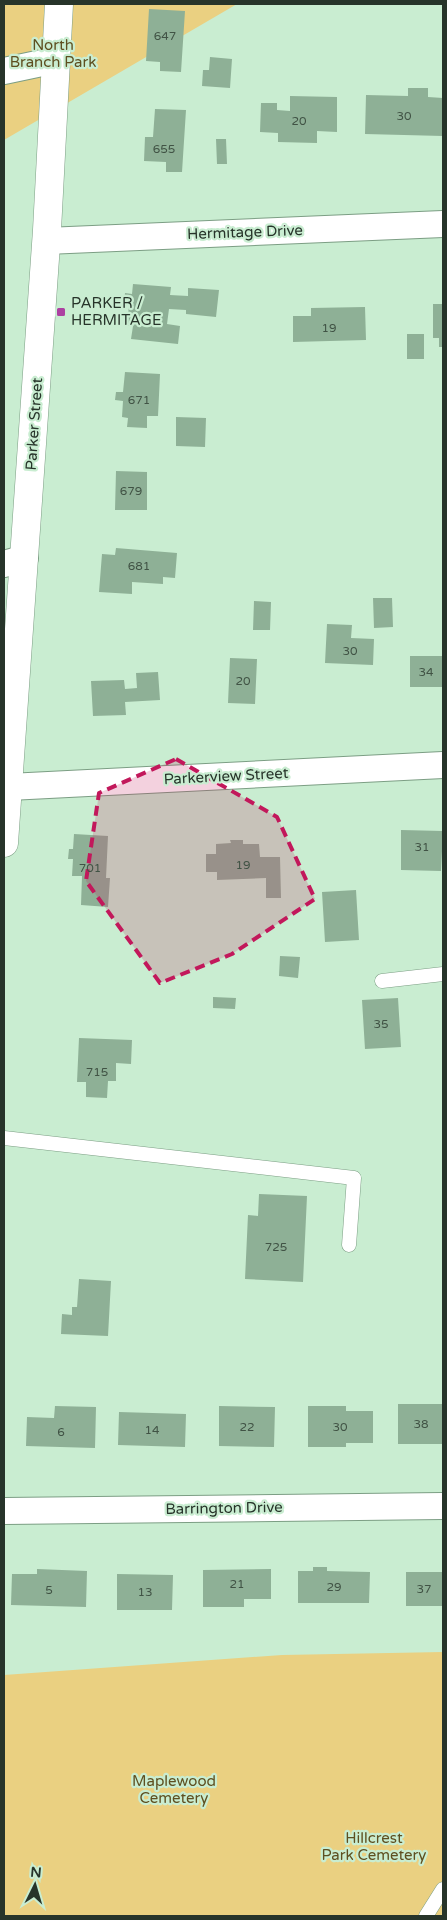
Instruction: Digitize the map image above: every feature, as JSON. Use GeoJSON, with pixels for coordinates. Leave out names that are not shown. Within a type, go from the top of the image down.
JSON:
{"type":"FeatureCollection","features":[{"type":"Feature","properties":{"kind":"main road","name":"Parker Street"},"geometry":{"type":"LineString","coordinates":[[4,844],[9,787],[14,561],[46,241],[59,4]]}},
{"type":"Feature","properties":{"kind":"street"},"geometry":{"type":"LineString","coordinates":[[4,72],[56,60]]}},
{"type":"Feature","properties":{"kind":"street","name":"Hermitage Drive"},"geometry":{"type":"LineString","coordinates":[[46,241],[443,224]]}},
{"type":"Feature","properties":{"kind":"street","name":"Parkerview Street"},"geometry":{"type":"LineString","coordinates":[[9,787],[443,765]]}},
{"type":"Feature","properties":{"kind":"street","name":"Barrington Drive"},"geometry":{"type":"LineString","coordinates":[[4,1511],[443,1506]]}},
{"type":"Feature","properties":{"kind":"lane"},"geometry":{"type":"LineString","coordinates":[[382,981],[443,974]]}},
{"type":"Feature","properties":{"kind":"lane"},"geometry":{"type":"LineString","coordinates":[[4,1138],[354,1178],[349,1246]]}},
{"type":"Feature","properties":{"kind":"lane"},"geometry":{"type":"LineString","coordinates":[[426,1916],[443,1889]]}},
{"type":"Feature","properties":{"kind":"highlighted area"},"geometry":{"type":"Polygon","coordinates":[[[176,759],[277,817],[315,899],[232,954],[160,983],[86,881],[99,793],[176,759]]]}},
{"type":"Feature","properties":{"kind":"green space","name":"North Branch Park"},"geometry":{"type":"Polygon","coordinates":[[[4,4],[237,4],[4,140],[4,4]]]}},
{"type":"Feature","properties":{"kind":"green space","name":"Maplewood Cemetery"},"geometry":{"type":"Polygon","coordinates":[[[443,1652],[443,1916],[4,1916],[4,1675],[282,1655],[443,1652]]]}},
{"type":"Feature","properties":{"kind":"building"},"geometry":{"type":"Polygon","coordinates":[[[149,9],[185,11],[181,72],[160,71],[160,62],[146,61],[149,9]]]}},
{"type":"Feature","properties":{"kind":"building"},"geometry":{"type":"Polygon","coordinates":[[[210,57],[232,59],[230,88],[202,86],[203,70],[209,70],[210,57]]]}},
{"type":"Feature","properties":{"kind":"building"},"geometry":{"type":"Polygon","coordinates":[[[408,88],[428,88],[428,97],[443,98],[443,136],[365,134],[366,95],[408,96],[408,88]]]}},
{"type":"Feature","properties":{"kind":"building"},"geometry":{"type":"Polygon","coordinates":[[[290,96],[337,97],[337,132],[317,131],[317,143],[278,142],[278,133],[260,132],[261,103],[277,103],[277,110],[290,111],[290,96]]]}},
{"type":"Feature","properties":{"kind":"building"},"geometry":{"type":"Polygon","coordinates":[[[155,109],[186,110],[182,172],[166,172],[166,162],[144,161],[145,137],[153,137],[155,109]]]}},
{"type":"Feature","properties":{"kind":"building"},"geometry":{"type":"Polygon","coordinates":[[[216,139],[226,139],[227,164],[217,164],[216,139]]]}},
{"type":"Feature","properties":{"kind":"building"},"geometry":{"type":"Polygon","coordinates":[[[133,284],[171,287],[170,295],[188,296],[188,288],[219,290],[216,317],[186,314],[186,310],[169,309],[167,324],[180,326],[178,344],[131,339],[133,326],[127,326],[129,305],[124,304],[125,293],[132,294],[133,284]]]}},
{"type":"Feature","properties":{"kind":"building"},"geometry":{"type":"Polygon","coordinates":[[[433,304],[443,304],[443,347],[439,347],[439,338],[433,338],[433,304]]]}},
{"type":"Feature","properties":{"kind":"building"},"geometry":{"type":"Polygon","coordinates":[[[365,307],[366,340],[293,342],[293,316],[311,316],[311,308],[365,307]]]}},
{"type":"Feature","properties":{"kind":"building"},"geometry":{"type":"Polygon","coordinates":[[[407,334],[424,334],[424,359],[407,359],[407,334]]]}},
{"type":"Feature","properties":{"kind":"building"},"geometry":{"type":"Polygon","coordinates":[[[125,372],[160,374],[158,416],[147,416],[147,428],[127,427],[128,418],[122,417],[123,401],[115,400],[116,392],[123,392],[125,372]]]}},
{"type":"Feature","properties":{"kind":"building"},"geometry":{"type":"Polygon","coordinates":[[[176,417],[206,418],[205,447],[176,446],[176,417]]]}},
{"type":"Feature","properties":{"kind":"building"},"geometry":{"type":"Polygon","coordinates":[[[116,471],[147,472],[147,510],[115,510],[116,471]]]}},
{"type":"Feature","properties":{"kind":"building"},"geometry":{"type":"Polygon","coordinates":[[[116,548],[177,553],[175,578],[163,577],[163,584],[132,582],[132,594],[99,592],[102,554],[115,555],[116,548]]]}},
{"type":"Feature","properties":{"kind":"building"},"geometry":{"type":"Polygon","coordinates":[[[373,598],[392,598],[393,627],[374,628],[373,598]]]}},
{"type":"Feature","properties":{"kind":"building"},"geometry":{"type":"Polygon","coordinates":[[[254,601],[271,602],[270,630],[253,630],[254,601]]]}},
{"type":"Feature","properties":{"kind":"building"},"geometry":{"type":"Polygon","coordinates":[[[327,624],[352,625],[351,638],[374,639],[373,665],[325,663],[327,624]]]}},
{"type":"Feature","properties":{"kind":"building"},"geometry":{"type":"Polygon","coordinates":[[[410,656],[443,656],[443,687],[410,687],[410,656]]]}},
{"type":"Feature","properties":{"kind":"building"},"geometry":{"type":"Polygon","coordinates":[[[230,658],[257,659],[255,704],[228,703],[230,658]]]}},
{"type":"Feature","properties":{"kind":"building"},"geometry":{"type":"Polygon","coordinates":[[[158,672],[160,700],[125,702],[126,715],[93,716],[91,681],[124,680],[125,689],[137,688],[136,673],[158,672]]]}},
{"type":"Feature","properties":{"kind":"building"},"geometry":{"type":"Polygon","coordinates":[[[401,830],[443,831],[441,871],[401,870],[401,830]]]}},
{"type":"Feature","properties":{"kind":"building"},"geometry":{"type":"Polygon","coordinates":[[[74,834],[108,836],[106,878],[110,878],[108,907],[81,905],[82,876],[72,876],[73,859],[68,859],[69,849],[73,849],[74,834]]]}},
{"type":"Feature","properties":{"kind":"building"},"geometry":{"type":"Polygon","coordinates":[[[230,840],[243,840],[243,844],[259,844],[260,857],[280,857],[281,898],[266,898],[266,878],[217,880],[217,872],[206,872],[206,854],[216,854],[216,844],[231,843],[230,840]]]}},
{"type":"Feature","properties":{"kind":"building"},"geometry":{"type":"Polygon","coordinates":[[[356,890],[359,940],[325,942],[322,892],[356,890]]]}},
{"type":"Feature","properties":{"kind":"building"},"geometry":{"type":"Polygon","coordinates":[[[280,956],[300,957],[298,978],[279,976],[280,956]]]}},
{"type":"Feature","properties":{"kind":"building"},"geometry":{"type":"Polygon","coordinates":[[[213,997],[236,998],[235,1009],[213,1008],[213,997]]]}},
{"type":"Feature","properties":{"kind":"building"},"geometry":{"type":"Polygon","coordinates":[[[398,998],[401,1047],[365,1049],[362,1000],[398,998]]]}},
{"type":"Feature","properties":{"kind":"building"},"geometry":{"type":"Polygon","coordinates":[[[79,1038],[132,1040],[131,1064],[116,1063],[116,1081],[108,1081],[107,1098],[86,1097],[86,1082],[77,1082],[79,1038]]]}},
{"type":"Feature","properties":{"kind":"building"},"geometry":{"type":"Polygon","coordinates":[[[259,1194],[307,1196],[303,1282],[245,1279],[248,1215],[258,1216],[259,1194]]]}},
{"type":"Feature","properties":{"kind":"building"},"geometry":{"type":"Polygon","coordinates":[[[79,1279],[111,1281],[108,1336],[61,1334],[62,1314],[72,1315],[72,1307],[77,1307],[79,1279]]]}},
{"type":"Feature","properties":{"kind":"building"},"geometry":{"type":"Polygon","coordinates":[[[398,1404],[443,1404],[443,1444],[398,1444],[398,1404]]]}},
{"type":"Feature","properties":{"kind":"building"},"geometry":{"type":"Polygon","coordinates":[[[55,1406],[96,1407],[95,1448],[26,1446],[27,1417],[54,1418],[55,1406]]]}},
{"type":"Feature","properties":{"kind":"building"},"geometry":{"type":"Polygon","coordinates":[[[219,1406],[275,1407],[274,1447],[219,1446],[219,1406]]]}},
{"type":"Feature","properties":{"kind":"building"},"geometry":{"type":"Polygon","coordinates":[[[308,1406],[346,1406],[346,1411],[373,1411],[373,1443],[346,1443],[346,1447],[308,1447],[308,1406]]]}},
{"type":"Feature","properties":{"kind":"building"},"geometry":{"type":"Polygon","coordinates":[[[119,1412],[186,1414],[185,1447],[118,1445],[119,1412]]]}},
{"type":"Feature","properties":{"kind":"building"},"geometry":{"type":"Polygon","coordinates":[[[313,1567],[327,1567],[327,1571],[370,1572],[369,1603],[298,1603],[298,1571],[313,1571],[313,1567]]]}},
{"type":"Feature","properties":{"kind":"building"},"geometry":{"type":"Polygon","coordinates":[[[37,1569],[87,1571],[86,1607],[11,1605],[12,1574],[37,1574],[37,1569]]]}},
{"type":"Feature","properties":{"kind":"building"},"geometry":{"type":"Polygon","coordinates":[[[271,1569],[271,1599],[244,1599],[244,1607],[203,1607],[203,1570],[271,1569]]]}},
{"type":"Feature","properties":{"kind":"building"},"geometry":{"type":"Polygon","coordinates":[[[406,1572],[443,1572],[443,1606],[406,1606],[406,1572]]]}},
{"type":"Feature","properties":{"kind":"building"},"geometry":{"type":"Polygon","coordinates":[[[117,1574],[173,1575],[172,1610],[117,1610],[117,1574]]]}},
{"type":"Feature","properties":{"kind":"place","name":"PARKER / HERMITAGE"},"geometry":{"type":"Point","coordinates":[61,312]}},
{"type":"Feature","properties":{"kind":"park label","name":"Hillcrest Park Cemetery"},"geometry":{"type":"Point","coordinates":[374,1846]}}]}
